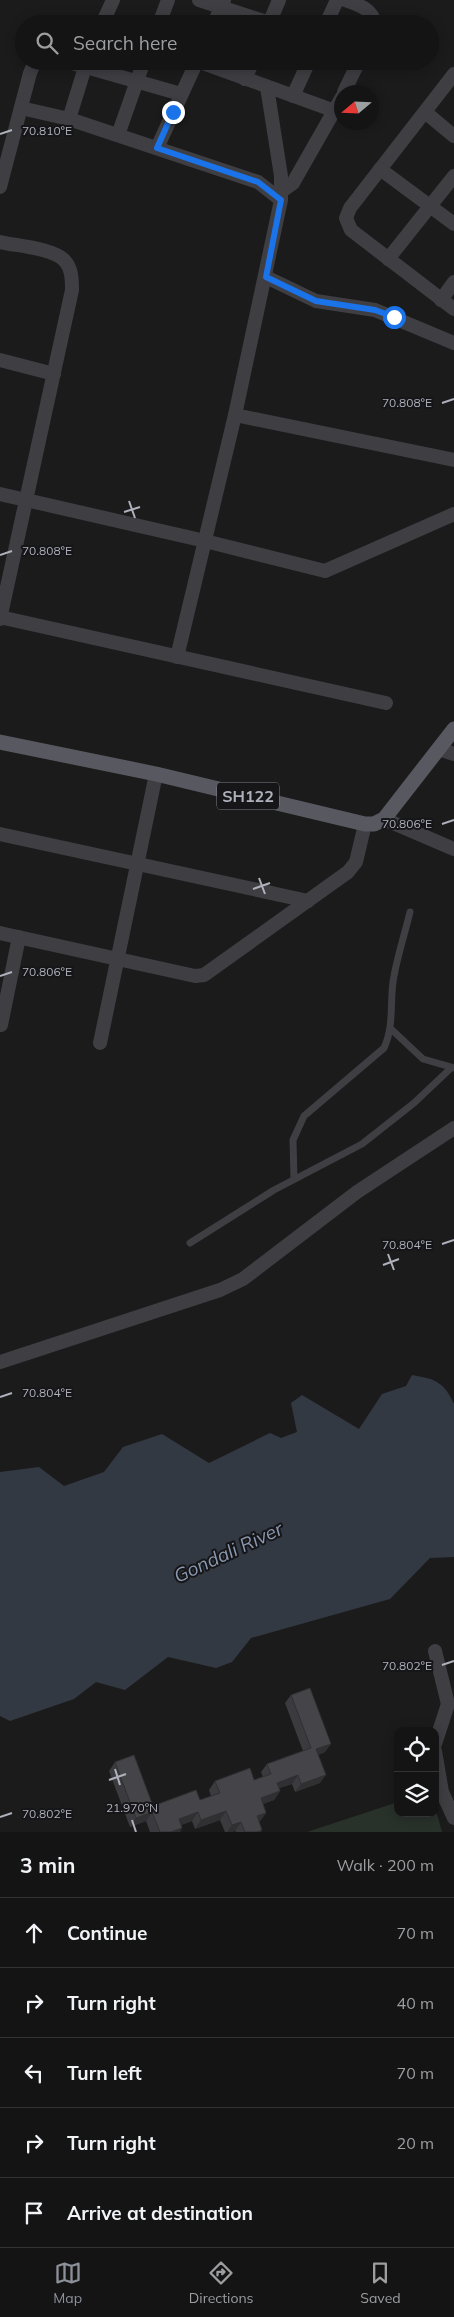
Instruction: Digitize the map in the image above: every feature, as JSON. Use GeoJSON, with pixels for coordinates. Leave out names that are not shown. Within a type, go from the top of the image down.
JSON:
{"type":"FeatureCollection","features":[{"type":"Feature","properties":{"kind":"main road"},"geometry":{"type":"LineString","coordinates":[[384,819],[454,729]]}},
{"type":"Feature","properties":{"kind":"main road","name":"SH122"},"geometry":{"type":"LineString","coordinates":[[0,742],[156,774],[365,824],[374,824],[384,819]]}},
{"type":"Feature","properties":{"kind":"street"},"geometry":{"type":"LineString","coordinates":[[106,15],[113,0]]}},
{"type":"Feature","properties":{"kind":"street"},"geometry":{"type":"LineString","coordinates":[[162,15],[168,0]]}},
{"type":"Feature","properties":{"kind":"street"},"geometry":{"type":"LineString","coordinates":[[199,0],[223,3],[251,15]]}},
{"type":"Feature","properties":{"kind":"street"},"geometry":{"type":"LineString","coordinates":[[273,15],[279,0]]}},
{"type":"Feature","properties":{"kind":"street"},"geometry":{"type":"LineString","coordinates":[[330,15],[337,0]]}},
{"type":"Feature","properties":{"kind":"street"},"geometry":{"type":"LineString","coordinates":[[345,0],[363,6],[371,15]]}},
{"type":"Feature","properties":{"kind":"street"},"geometry":{"type":"LineString","coordinates":[[218,15],[223,3]]}},
{"type":"Feature","properties":{"kind":"street"},"geometry":{"type":"LineString","coordinates":[[0,187],[31,70]]}},
{"type":"Feature","properties":{"kind":"street"},"geometry":{"type":"LineString","coordinates":[[69,119],[84,70]]}},
{"type":"Feature","properties":{"kind":"street"},"geometry":{"type":"LineString","coordinates":[[103,70],[136,82],[181,94]]}},
{"type":"Feature","properties":{"kind":"street"},"geometry":{"type":"LineString","coordinates":[[118,135],[141,70]]}},
{"type":"Feature","properties":{"kind":"street"},"geometry":{"type":"LineString","coordinates":[[157,148],[193,70]]}},
{"type":"Feature","properties":{"kind":"street"},"geometry":{"type":"LineString","coordinates":[[221,70],[334,111]]}},
{"type":"Feature","properties":{"kind":"street"},"geometry":{"type":"LineString","coordinates":[[245,79],[249,70]]}},
{"type":"Feature","properties":{"kind":"street"},"geometry":{"type":"LineString","coordinates":[[293,96],[305,70]]}},
{"type":"Feature","properties":{"kind":"street"},"geometry":{"type":"LineString","coordinates":[[347,85],[355,70]]}},
{"type":"Feature","properties":{"kind":"street"},"geometry":{"type":"LineString","coordinates":[[454,74],[350,208],[346,218],[351,230],[454,309]]}},
{"type":"Feature","properties":{"kind":"street"},"geometry":{"type":"LineString","coordinates":[[177,657],[235,415],[282,196],[267,87]]}},
{"type":"Feature","properties":{"kind":"street"},"geometry":{"type":"LineString","coordinates":[[21,108],[69,119],[258,182],[282,196]]}},
{"type":"Feature","properties":{"kind":"street"},"geometry":{"type":"LineString","coordinates":[[425,112],[454,136]]}},
{"type":"Feature","properties":{"kind":"street"},"geometry":{"type":"LineString","coordinates":[[282,196],[293,183],[334,113]]}},
{"type":"Feature","properties":{"kind":"street"},"geometry":{"type":"LineString","coordinates":[[380,169],[454,224]]}},
{"type":"Feature","properties":{"kind":"street"},"geometry":{"type":"LineString","coordinates":[[388,259],[454,176]]}},
{"type":"Feature","properties":{"kind":"street"},"geometry":{"type":"LineString","coordinates":[[0,242],[51,253],[64,260],[71,273],[72,290],[0,618],[386,703]]}},
{"type":"Feature","properties":{"kind":"street"},"geometry":{"type":"LineString","coordinates":[[266,277],[316,301],[375,310],[454,343]]}},
{"type":"Feature","properties":{"kind":"street"},"geometry":{"type":"LineString","coordinates":[[442,300],[454,282]]}},
{"type":"Feature","properties":{"kind":"street"},"geometry":{"type":"LineString","coordinates":[[0,360],[54,374]]}},
{"type":"Feature","properties":{"kind":"street"},"geometry":{"type":"LineString","coordinates":[[235,415],[453,462]]}},
{"type":"Feature","properties":{"kind":"street"},"geometry":{"type":"LineString","coordinates":[[0,494],[205,540],[325,571],[454,514]]}},
{"type":"Feature","properties":{"kind":"street"},"geometry":{"type":"LineString","coordinates":[[439,749],[454,754]]}},
{"type":"Feature","properties":{"kind":"street"},"geometry":{"type":"LineString","coordinates":[[100,1043],[156,774]]}},
{"type":"Feature","properties":{"kind":"street"},"geometry":{"type":"LineString","coordinates":[[384,819],[454,849]]}},
{"type":"Feature","properties":{"kind":"street"},"geometry":{"type":"LineString","coordinates":[[0,933],[195,976],[204,975],[213,971],[348,872],[356,862],[365,824]]}},
{"type":"Feature","properties":{"kind":"street"},"geometry":{"type":"LineString","coordinates":[[0,834],[308,901]]}},
{"type":"Feature","properties":{"kind":"street"},"geometry":{"type":"LineString","coordinates":[[1,1025],[19,938]]}},
{"type":"Feature","properties":{"kind":"street"},"geometry":{"type":"LineString","coordinates":[[0,1362],[220,1290],[243,1279],[357,1192],[454,1128]]}},
{"type":"Feature","properties":{"kind":"street"},"geometry":{"type":"LineString","coordinates":[[435,1651],[448,1704],[439,1732]]}},
{"type":"Feature","properties":{"kind":"street"},"geometry":{"type":"LineString","coordinates":[[439,1772],[442,1792],[454,1818]]}},
{"type":"Feature","properties":{"kind":"lane"},"geometry":{"type":"LineString","coordinates":[[294,1179],[293,1140],[304,1116],[384,1048],[391,1029],[393,977],[410,912]]}},
{"type":"Feature","properties":{"kind":"lane"},"geometry":{"type":"LineString","coordinates":[[391,1029],[423,1059],[452,1068]]}},
{"type":"Feature","properties":{"kind":"lane"},"geometry":{"type":"LineString","coordinates":[[190,1244],[274,1190],[362,1144],[414,1103],[452,1068]]}},
{"type":"Feature","properties":{"kind":"shaded area"},"geometry":{"type":"Polygon","coordinates":[[[394,1803],[394,1817],[438,1817],[442,1832],[307,1832],[394,1803]]]}},
{"type":"Feature","properties":{"kind":"water","name":"Gondali River"},"geometry":{"type":"Polygon","coordinates":[[[412,1375],[437,1382],[446,1390],[454,1404],[454,1557],[430,1558],[390,1599],[251,1638],[232,1662],[216,1668],[168,1657],[125,1690],[96,1682],[74,1699],[10,1721],[0,1716],[0,1472],[39,1467],[64,1486],[104,1472],[123,1447],[162,1434],[209,1463],[270,1433],[281,1438],[297,1432],[291,1403],[302,1395],[359,1429],[382,1394],[406,1386],[412,1375]]]}},
{"type":"Feature","properties":{"kind":"building"},"geometry":{"type":"Polygon","coordinates":[[[310,1688],[331,1744],[316,1749],[326,1775],[301,1784],[298,1775],[277,1783],[280,1791],[261,1798],[266,1813],[257,1816],[262,1830],[245,1832],[241,1822],[232,1825],[226,1811],[201,1820],[198,1812],[179,1819],[182,1828],[171,1832],[160,1832],[152,1812],[136,1818],[115,1762],[134,1755],[153,1806],[196,1790],[200,1800],[220,1793],[215,1781],[250,1768],[254,1780],[271,1774],[267,1764],[311,1748],[291,1695],[310,1688]]]}},
{"type":"Feature","properties":{"kind":"route"},"geometry":{"type":"LineString","coordinates":[[173,112],[157,148],[258,182],[281,200],[266,277],[316,301],[375,310],[394,317]]}}]}
